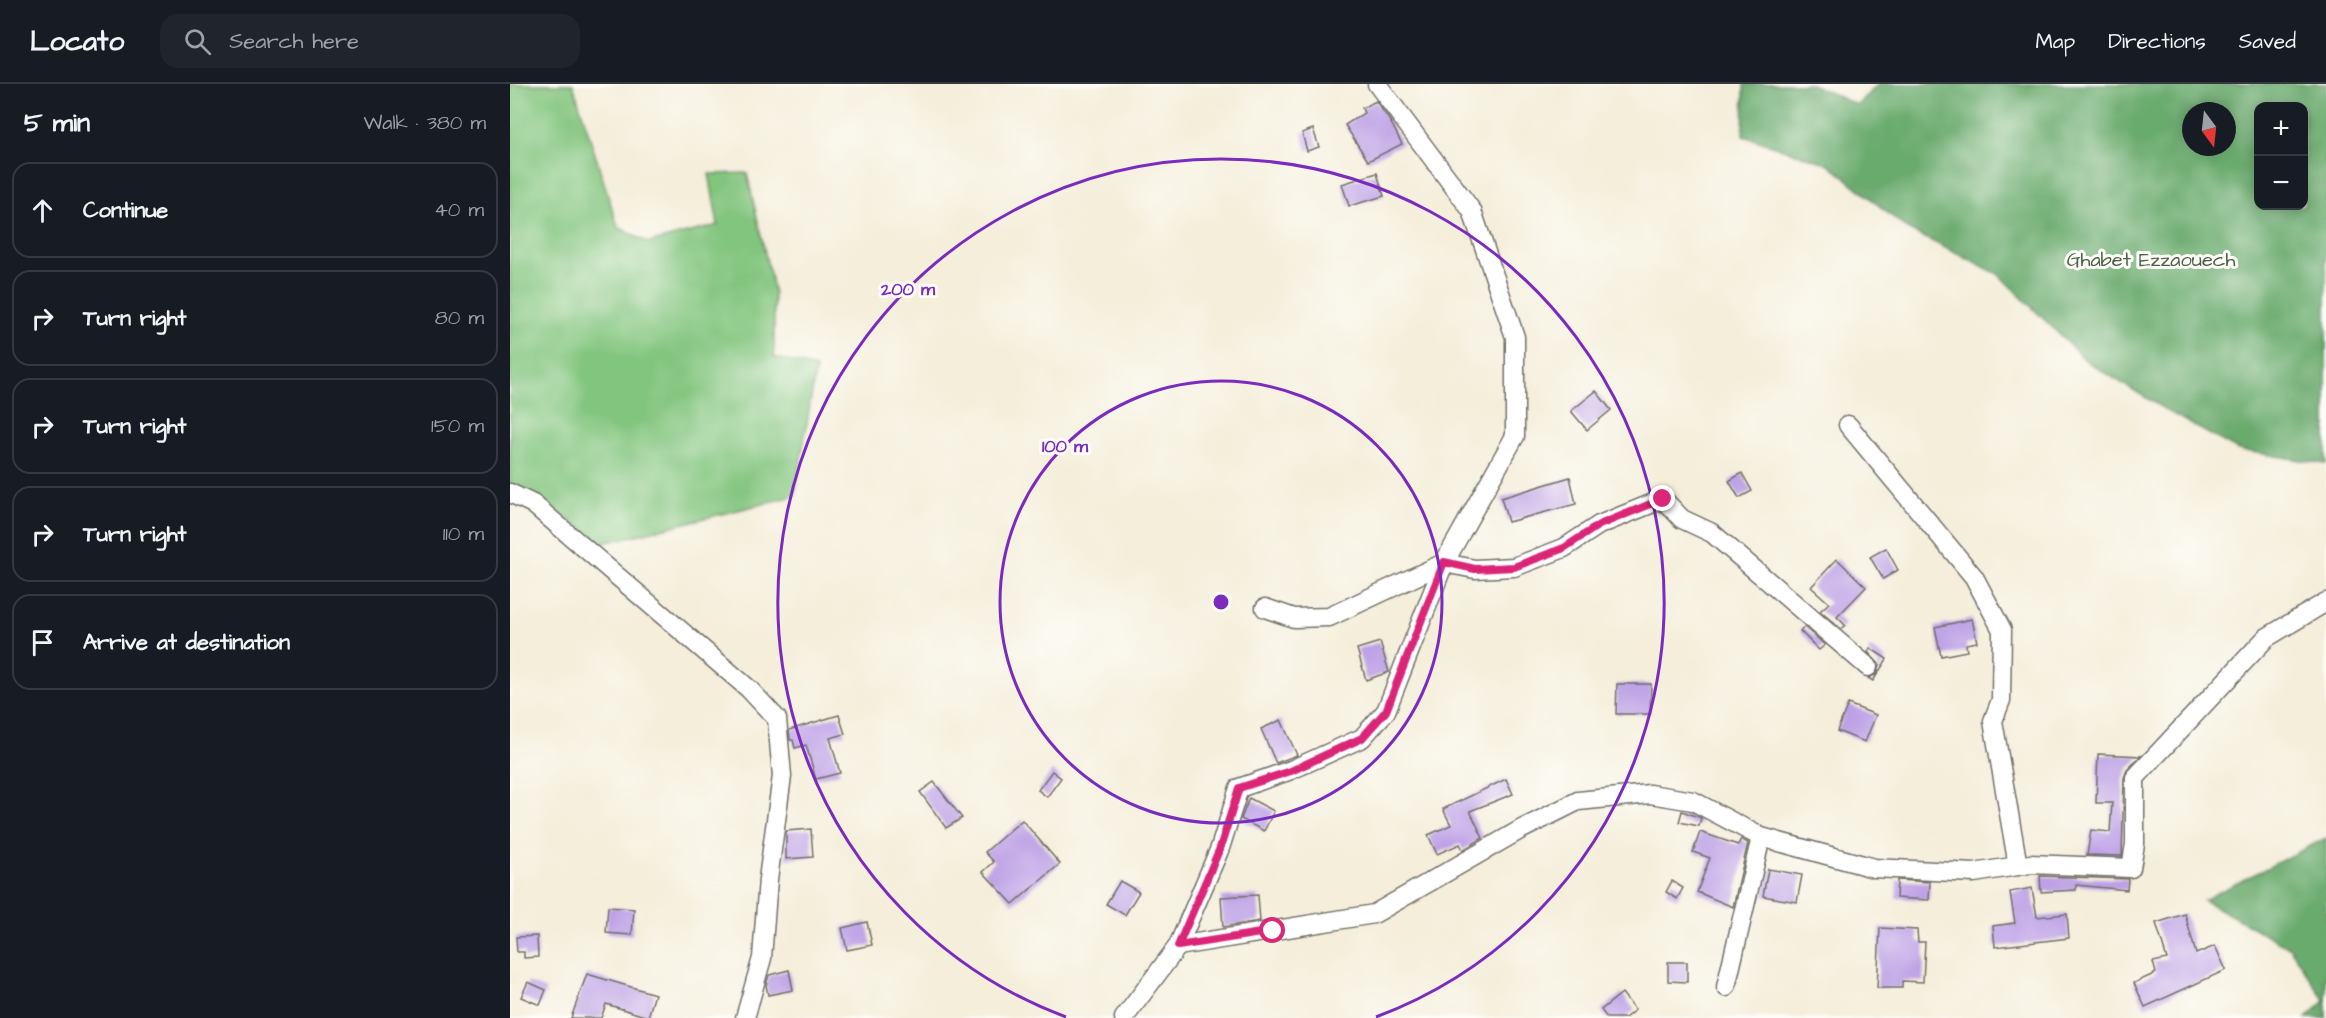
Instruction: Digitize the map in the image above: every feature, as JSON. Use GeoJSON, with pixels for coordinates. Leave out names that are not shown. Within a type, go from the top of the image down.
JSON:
{"type":"FeatureCollection","features":[{"type":"Feature","properties":{"kind":"street"},"geometry":{"type":"LineString","coordinates":[[1124,1018],[1178,946],[1220,848],[1239,788],[1291,771],[1362,738],[1386,711],[1444,562],[1515,436],[1515,337],[1472,211],[1377,84]]}},
{"type":"Feature","properties":{"kind":"street"},"geometry":{"type":"LineString","coordinates":[[1848,425],[1974,577],[2002,630],[2001,700],[1993,721],[2018,866]]}},
{"type":"Feature","properties":{"kind":"street"},"geometry":{"type":"LineString","coordinates":[[510,493],[533,504],[749,689],[777,719],[782,776],[768,879],[762,958],[745,1018]]}},
{"type":"Feature","properties":{"kind":"street"},"geometry":{"type":"LineString","coordinates":[[1265,608],[1294,618],[1329,617],[1444,562],[1475,569],[1514,567],[1564,548],[1599,525],[1663,499],[1682,519],[1712,533],[1868,667]]}},
{"type":"Feature","properties":{"kind":"street"},"geometry":{"type":"LineString","coordinates":[[1178,946],[1374,914],[1520,830],[1578,801],[1650,794],[1693,801],[1761,837],[1874,868],[1974,873],[2030,864],[2131,868],[2135,844],[2135,777],[2266,638],[2326,602]]}},
{"type":"Feature","properties":{"kind":"street"},"geometry":{"type":"LineString","coordinates":[[1726,987],[1761,837]]}},
{"type":"Feature","properties":{"kind":"green space"},"geometry":{"type":"Polygon","coordinates":[[[510,84],[573,84],[618,227],[648,243],[718,225],[709,174],[747,173],[774,293],[774,357],[816,368],[795,496],[600,544],[547,503],[510,487],[510,84]]]}},
{"type":"Feature","properties":{"kind":"green space","name":"Ghabet Ezzaouech"},"geometry":{"type":"Polygon","coordinates":[[[1744,84],[1811,84],[1857,105],[1878,84],[2326,84],[2326,464],[2238,450],[2169,412],[2086,361],[1998,274],[1907,229],[1829,164],[1743,136],[1744,84]]]}},
{"type":"Feature","properties":{"kind":"green space"},"geometry":{"type":"Polygon","coordinates":[[[2326,838],[2326,1018],[2306,1018],[2325,1001],[2290,948],[2203,900],[2326,838]]]}},
{"type":"Feature","properties":{"kind":"building"},"geometry":{"type":"Polygon","coordinates":[[[1376,101],[1402,144],[1368,161],[1345,125],[1364,113],[1362,108],[1376,101]]]}},
{"type":"Feature","properties":{"kind":"building"},"geometry":{"type":"Polygon","coordinates":[[[1313,129],[1319,147],[1307,151],[1302,133],[1313,129]]]}},
{"type":"Feature","properties":{"kind":"building"},"geometry":{"type":"Polygon","coordinates":[[[1377,173],[1384,196],[1349,206],[1342,184],[1377,173]]]}},
{"type":"Feature","properties":{"kind":"building"},"geometry":{"type":"Polygon","coordinates":[[[1596,391],[1611,410],[1587,430],[1571,411],[1596,391]]]}},
{"type":"Feature","properties":{"kind":"building"},"geometry":{"type":"Polygon","coordinates":[[[1742,473],[1752,491],[1739,498],[1729,481],[1742,473]]]}},
{"type":"Feature","properties":{"kind":"building"},"geometry":{"type":"Polygon","coordinates":[[[1570,477],[1576,504],[1508,522],[1501,498],[1570,477]]]}},
{"type":"Feature","properties":{"kind":"building"},"geometry":{"type":"Polygon","coordinates":[[[1886,548],[1898,570],[1883,579],[1870,557],[1886,548]]]}},
{"type":"Feature","properties":{"kind":"building"},"geometry":{"type":"Polygon","coordinates":[[[1837,559],[1866,587],[1837,617],[1845,625],[1841,629],[1820,611],[1829,603],[1811,587],[1837,559]]]}},
{"type":"Feature","properties":{"kind":"building"},"geometry":{"type":"Polygon","coordinates":[[[1972,619],[1977,642],[1966,644],[1967,651],[1941,656],[1935,627],[1972,619]]]}},
{"type":"Feature","properties":{"kind":"building"},"geometry":{"type":"Polygon","coordinates":[[[1804,627],[1825,645],[1819,650],[1800,631],[1804,627]]]}},
{"type":"Feature","properties":{"kind":"building"},"geometry":{"type":"Polygon","coordinates":[[[1380,642],[1389,672],[1366,680],[1357,649],[1380,642]]]}},
{"type":"Feature","properties":{"kind":"building"},"geometry":{"type":"Polygon","coordinates":[[[1870,648],[1887,659],[1873,681],[1868,678],[1877,674],[1879,664],[1868,652],[1870,648]]]}},
{"type":"Feature","properties":{"kind":"building"},"geometry":{"type":"Polygon","coordinates":[[[1617,684],[1651,684],[1650,714],[1616,714],[1617,684]]]}},
{"type":"Feature","properties":{"kind":"building"},"geometry":{"type":"Polygon","coordinates":[[[1848,704],[1876,715],[1865,742],[1837,731],[1848,704]]]}},
{"type":"Feature","properties":{"kind":"building"},"geometry":{"type":"Polygon","coordinates":[[[839,715],[845,734],[830,738],[840,773],[816,779],[806,745],[795,748],[793,740],[790,740],[789,730],[839,715]]]}},
{"type":"Feature","properties":{"kind":"building"},"geometry":{"type":"Polygon","coordinates":[[[1281,720],[1297,755],[1276,763],[1261,729],[1281,720]]]}},
{"type":"Feature","properties":{"kind":"building"},"geometry":{"type":"Polygon","coordinates":[[[2098,754],[2141,756],[2127,770],[2124,778],[2122,856],[2087,855],[2091,830],[2110,832],[2112,803],[2096,803],[2098,754]]]}},
{"type":"Feature","properties":{"kind":"building"},"geometry":{"type":"Polygon","coordinates":[[[1052,771],[1061,778],[1047,797],[1038,790],[1052,771]]]}},
{"type":"Feature","properties":{"kind":"building"},"geometry":{"type":"Polygon","coordinates":[[[1506,779],[1513,794],[1470,811],[1483,838],[1463,850],[1460,844],[1437,854],[1428,835],[1451,825],[1443,809],[1506,779]]]}},
{"type":"Feature","properties":{"kind":"building"},"geometry":{"type":"Polygon","coordinates":[[[934,782],[962,818],[946,828],[920,792],[934,782]]]}},
{"type":"Feature","properties":{"kind":"building"},"geometry":{"type":"Polygon","coordinates":[[[1249,798],[1274,811],[1264,831],[1241,819],[1249,798]]]}},
{"type":"Feature","properties":{"kind":"building"},"geometry":{"type":"Polygon","coordinates":[[[1682,811],[1701,818],[1699,826],[1679,822],[1682,811]]]}},
{"type":"Feature","properties":{"kind":"building"},"geometry":{"type":"Polygon","coordinates":[[[1022,820],[1060,864],[1013,904],[983,872],[994,862],[985,852],[1022,820]]]}},
{"type":"Feature","properties":{"kind":"building"},"geometry":{"type":"Polygon","coordinates":[[[811,829],[813,857],[786,859],[786,831],[811,829]]]}},
{"type":"Feature","properties":{"kind":"building"},"geometry":{"type":"Polygon","coordinates":[[[1700,832],[1738,845],[1741,839],[1748,843],[1733,907],[1697,892],[1710,858],[1693,852],[1700,832]]]}},
{"type":"Feature","properties":{"kind":"building"},"geometry":{"type":"Polygon","coordinates":[[[1768,869],[1802,875],[1797,902],[1763,896],[1768,869]]]}},
{"type":"Feature","properties":{"kind":"building"},"geometry":{"type":"Polygon","coordinates":[[[2040,876],[2128,879],[2127,890],[2076,885],[2076,890],[2041,892],[2040,876]]]}},
{"type":"Feature","properties":{"kind":"building"},"geometry":{"type":"Polygon","coordinates":[[[1897,880],[1930,882],[1929,900],[1896,898],[1897,880]]]}},
{"type":"Feature","properties":{"kind":"building"},"geometry":{"type":"Polygon","coordinates":[[[1120,881],[1139,892],[1125,915],[1106,904],[1120,881]]]}},
{"type":"Feature","properties":{"kind":"building"},"geometry":{"type":"Polygon","coordinates":[[[1672,881],[1683,888],[1677,899],[1666,892],[1672,881]]]}},
{"type":"Feature","properties":{"kind":"building"},"geometry":{"type":"Polygon","coordinates":[[[2032,888],[2037,917],[2067,914],[2069,938],[1995,947],[1993,926],[2015,923],[2010,892],[2032,888]]]}},
{"type":"Feature","properties":{"kind":"building"},"geometry":{"type":"Polygon","coordinates":[[[1258,895],[1260,921],[1223,927],[1221,897],[1258,895]]]}},
{"type":"Feature","properties":{"kind":"building"},"geometry":{"type":"Polygon","coordinates":[[[608,907],[634,909],[632,935],[606,933],[608,907]]]}},
{"type":"Feature","properties":{"kind":"building"},"geometry":{"type":"Polygon","coordinates":[[[2185,914],[2196,954],[2215,946],[2226,970],[2145,1007],[2134,983],[2156,973],[2153,962],[2167,959],[2156,923],[2185,914]]]}},
{"type":"Feature","properties":{"kind":"building"},"geometry":{"type":"Polygon","coordinates":[[[867,922],[872,945],[847,950],[842,928],[867,922]]]}},
{"type":"Feature","properties":{"kind":"building"},"geometry":{"type":"Polygon","coordinates":[[[1880,928],[1917,930],[1918,942],[1925,942],[1923,982],[1902,981],[1902,988],[1877,988],[1880,928]]]}},
{"type":"Feature","properties":{"kind":"building"},"geometry":{"type":"Polygon","coordinates":[[[537,936],[538,957],[524,958],[524,952],[517,952],[516,937],[537,936]]]}},
{"type":"Feature","properties":{"kind":"building"},"geometry":{"type":"Polygon","coordinates":[[[1668,962],[1687,962],[1687,982],[1668,981],[1668,962]]]}},
{"type":"Feature","properties":{"kind":"building"},"geometry":{"type":"Polygon","coordinates":[[[789,970],[793,990],[768,995],[766,985],[769,975],[789,970]]]}},
{"type":"Feature","properties":{"kind":"building"},"geometry":{"type":"Polygon","coordinates":[[[587,974],[655,994],[648,1017],[606,1004],[601,1018],[571,1018],[587,974]]]}},
{"type":"Feature","properties":{"kind":"building"},"geometry":{"type":"Polygon","coordinates":[[[528,982],[546,990],[540,1005],[521,997],[528,982]]]}},
{"type":"Feature","properties":{"kind":"building"},"geometry":{"type":"Polygon","coordinates":[[[1622,993],[1635,1010],[1625,1018],[1607,1018],[1601,1010],[1622,993]]]}},
{"type":"Feature","properties":{"kind":"route"},"geometry":{"type":"LineString","coordinates":[[1273,931],[1178,946],[1220,848],[1239,788],[1291,771],[1362,738],[1386,711],[1444,562],[1475,569],[1514,567],[1564,548],[1599,525],[1663,499]]}}]}
